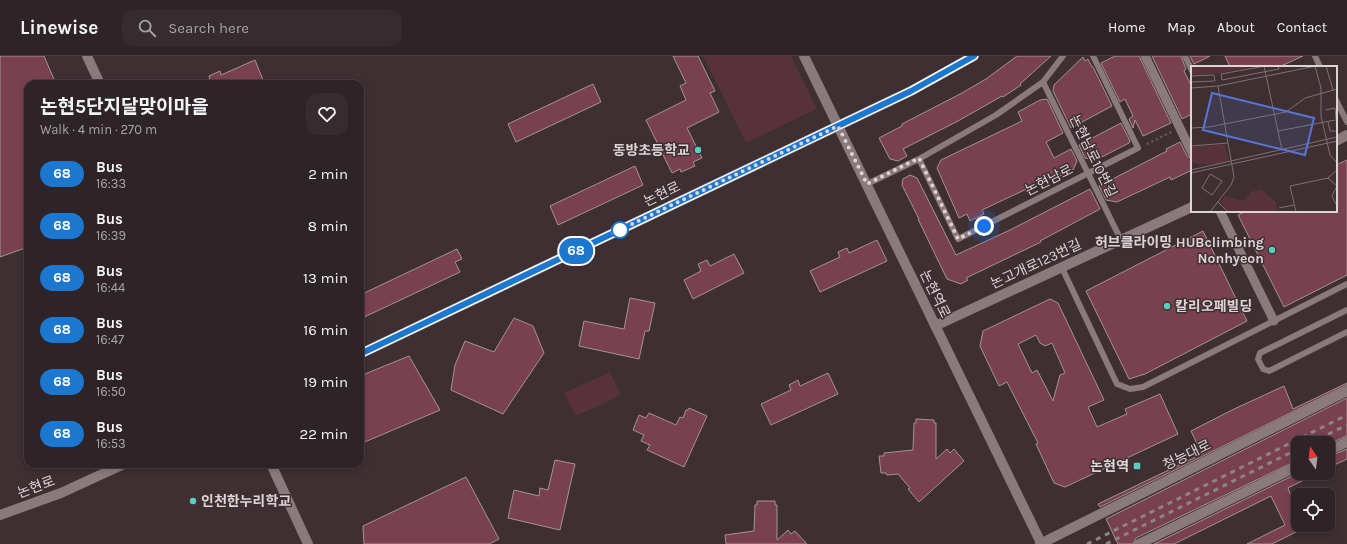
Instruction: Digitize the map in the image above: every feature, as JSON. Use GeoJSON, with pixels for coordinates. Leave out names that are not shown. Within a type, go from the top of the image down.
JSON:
{"type":"FeatureCollection","features":[{"type":"Feature","properties":{"kind":"street"},"geometry":{"type":"LineString","coordinates":[[87,56],[98,80]]}},
{"type":"Feature","properties":{"kind":"street","name":"논현역로"},"geometry":{"type":"LineString","coordinates":[[804,56],[1040,544]]}},
{"type":"Feature","properties":{"kind":"street","name":"논현로"},"geometry":{"type":"LineString","coordinates":[[364,352],[911,91],[974,56]]}},
{"type":"Feature","properties":{"kind":"street"},"geometry":{"type":"LineString","coordinates":[[1145,56],[1191,151]]}},
{"type":"Feature","properties":{"kind":"street"},"geometry":{"type":"LineString","coordinates":[[1337,140],[1347,136]]}},
{"type":"Feature","properties":{"kind":"street","name":"논고개로123번길"},"geometry":{"type":"LineString","coordinates":[[935,326],[1191,207]]}},
{"type":"Feature","properties":{"kind":"street"},"geometry":{"type":"LineString","coordinates":[[1220,212],[1274,321]]}},
{"type":"Feature","properties":{"kind":"street","name":"청능대로"},"geometry":{"type":"LineString","coordinates":[[1040,544],[1347,391]]}},
{"type":"Feature","properties":{"kind":"street"},"geometry":{"type":"LineString","coordinates":[[1335,448],[1347,442]]}},
{"type":"Feature","properties":{"kind":"street","name":"논현로"},"geometry":{"type":"LineString","coordinates":[[0,515],[61,493],[115,468]]}},
{"type":"Feature","properties":{"kind":"street"},"geometry":{"type":"LineString","coordinates":[[273,468],[308,544]]}},
{"type":"Feature","properties":{"kind":"street"},"geometry":{"type":"LineString","coordinates":[[1139,544],[1291,469]]}},
{"type":"Feature","properties":{"kind":"lane"},"geometry":{"type":"LineString","coordinates":[[867,184],[919,158],[996,115],[1042,82],[1063,56]]}},
{"type":"Feature","properties":{"kind":"lane"},"geometry":{"type":"LineString","coordinates":[[1093,56],[1138,148]]}},
{"type":"Feature","properties":{"kind":"lane"},"geometry":{"type":"LineString","coordinates":[[1185,56],[1191,69]]}},
{"type":"Feature","properties":{"kind":"lane"},"geometry":{"type":"LineString","coordinates":[[1315,56],[1318,66]]}},
{"type":"Feature","properties":{"kind":"lane","name":"논현남로10번길"},"geometry":{"type":"LineString","coordinates":[[1042,82],[1121,240]]}},
{"type":"Feature","properties":{"kind":"lane"},"geometry":{"type":"LineString","coordinates":[[1337,102],[1347,122]]}},
{"type":"Feature","properties":{"kind":"lane","name":"논현남로"},"geometry":{"type":"LineString","coordinates":[[919,158],[958,239],[1138,148]]}},
{"type":"Feature","properties":{"kind":"lane"},"geometry":{"type":"LineString","coordinates":[[1062,268],[1117,384],[1130,389],[1143,387],[1347,284]]}},
{"type":"Feature","properties":{"kind":"lane"},"geometry":{"type":"LineString","coordinates":[[1347,310],[1260,353],[1258,359],[1263,369],[1269,371],[1347,332]]}},
{"type":"Feature","properties":{"kind":"path"},"geometry":{"type":"LineString","coordinates":[[1138,148],[1180,128]]}},
{"type":"Feature","properties":{"kind":"shaded area"},"geometry":{"type":"Polygon","coordinates":[[[703,56],[791,56],[817,109],[746,143],[703,56]]]}},
{"type":"Feature","properties":{"kind":"shaded area"},"geometry":{"type":"Polygon","coordinates":[[[610,372],[621,395],[575,416],[564,393],[610,372]]]}},
{"type":"Feature","properties":{"kind":"building"},"geometry":{"type":"Polygon","coordinates":[[[0,56],[44,56],[54,80],[24,80],[24,248],[0,257],[0,56]]]}},
{"type":"Feature","properties":{"kind":"building"},"geometry":{"type":"Polygon","coordinates":[[[673,56],[698,56],[715,91],[710,93],[719,112],[687,128],[702,158],[693,162],[695,166],[681,172],[680,169],[672,173],[646,120],[686,100],[680,86],[686,83],[673,56]]]}},
{"type":"Feature","properties":{"kind":"building"},"geometry":{"type":"Polygon","coordinates":[[[1017,56],[1051,56],[1020,84],[1021,85],[1003,97],[1002,96],[958,121],[903,149],[907,156],[898,161],[890,159],[879,138],[986,79],[1017,56]]]}},
{"type":"Feature","properties":{"kind":"building"},"geometry":{"type":"Polygon","coordinates":[[[1115,56],[1139,56],[1171,123],[1143,136],[1135,120],[1133,128],[1129,119],[1133,116],[1125,99],[1120,102],[1101,63],[1115,56]]]}},
{"type":"Feature","properties":{"kind":"building"},"geometry":{"type":"Polygon","coordinates":[[[1152,56],[1181,56],[1186,69],[1184,71],[1191,85],[1191,114],[1182,119],[1152,56]]]}},
{"type":"Feature","properties":{"kind":"building"},"geometry":{"type":"Polygon","coordinates":[[[1190,56],[1210,56],[1194,64],[1190,56]]]}},
{"type":"Feature","properties":{"kind":"building"},"geometry":{"type":"Polygon","coordinates":[[[1225,56],[1303,56],[1281,66],[1230,66],[1225,56]]]}},
{"type":"Feature","properties":{"kind":"building"},"geometry":{"type":"Polygon","coordinates":[[[1083,57],[1085,61],[1088,59],[1093,67],[1112,106],[1071,128],[1053,91],[1054,85],[1083,57]]]}},
{"type":"Feature","properties":{"kind":"building"},"geometry":{"type":"Polygon","coordinates":[[[255,60],[263,80],[210,80],[209,76],[220,71],[221,75],[255,60]]]}},
{"type":"Feature","properties":{"kind":"building"},"geometry":{"type":"Polygon","coordinates":[[[593,84],[601,102],[516,142],[508,124],[593,84]]]}},
{"type":"Feature","properties":{"kind":"building"},"geometry":{"type":"Polygon","coordinates":[[[1047,99],[1063,133],[1046,142],[1054,158],[1071,149],[1077,161],[1073,170],[1053,179],[1052,177],[982,210],[984,214],[970,221],[967,214],[959,218],[937,168],[941,160],[1022,121],[1018,112],[1040,100],[1047,99]]]}},
{"type":"Feature","properties":{"kind":"building"},"geometry":{"type":"Polygon","coordinates":[[[1121,123],[1130,141],[1129,143],[1096,160],[1085,158],[1079,145],[1121,123]]]}},
{"type":"Feature","properties":{"kind":"building"},"geometry":{"type":"Polygon","coordinates":[[[1180,142],[1187,156],[1191,158],[1191,170],[1171,180],[1170,177],[1117,202],[1106,200],[1099,186],[1167,151],[1166,149],[1180,142]]]}},
{"type":"Feature","properties":{"kind":"building"},"geometry":{"type":"Polygon","coordinates":[[[1347,160],[1347,275],[1284,307],[1238,215],[1244,212],[1337,212],[1337,165],[1347,160]]]}},
{"type":"Feature","properties":{"kind":"building"},"geometry":{"type":"Polygon","coordinates":[[[635,166],[643,185],[558,225],[550,206],[635,166]]]}},
{"type":"Feature","properties":{"kind":"building"},"geometry":{"type":"Polygon","coordinates":[[[910,175],[917,178],[956,255],[1010,230],[1090,189],[1100,209],[1040,241],[1041,242],[966,278],[968,280],[961,284],[947,279],[902,185],[903,179],[910,175]]]}},
{"type":"Feature","properties":{"kind":"building","name":"칼리오페빌딩"},"geometry":{"type":"Polygon","coordinates":[[[1203,231],[1247,321],[1145,374],[1129,379],[1086,291],[1203,231]]]}},
{"type":"Feature","properties":{"kind":"building"},"geometry":{"type":"Polygon","coordinates":[[[877,240],[887,261],[820,292],[810,271],[840,257],[838,252],[847,248],[849,253],[877,240]]]}},
{"type":"Feature","properties":{"kind":"building"},"geometry":{"type":"Polygon","coordinates":[[[457,249],[462,259],[455,262],[460,272],[364,317],[364,293],[457,249]]]}},
{"type":"Feature","properties":{"kind":"building"},"geometry":{"type":"Polygon","coordinates":[[[734,254],[744,273],[693,299],[684,280],[701,271],[698,264],[707,260],[710,266],[734,254]]]}},
{"type":"Feature","properties":{"kind":"building"},"geometry":{"type":"Polygon","coordinates":[[[630,298],[655,303],[649,331],[645,331],[639,359],[579,346],[584,321],[624,329],[630,298]]]}},
{"type":"Feature","properties":{"kind":"building"},"geometry":{"type":"Polygon","coordinates":[[[1050,299],[1058,303],[1104,400],[1088,407],[1097,427],[1127,414],[1125,409],[1160,394],[1178,434],[1065,487],[1054,483],[1036,444],[1038,443],[1007,382],[999,386],[980,346],[983,331],[1050,299]],[[1036,335],[1018,344],[1032,373],[1037,370],[1053,401],[1060,375],[1065,373],[1052,343],[1045,346],[1040,343],[1036,335]]]}},
{"type":"Feature","properties":{"kind":"building"},"geometry":{"type":"Polygon","coordinates":[[[514,318],[533,326],[544,353],[503,414],[451,390],[455,365],[465,341],[494,352],[514,318]]]}},
{"type":"Feature","properties":{"kind":"building"},"geometry":{"type":"Polygon","coordinates":[[[409,356],[440,410],[364,442],[364,374],[409,356]]]}},
{"type":"Feature","properties":{"kind":"building"},"geometry":{"type":"Polygon","coordinates":[[[828,373],[838,394],[771,425],[761,404],[791,390],[789,385],[798,380],[800,386],[828,373]]]}},
{"type":"Feature","properties":{"kind":"building"},"geometry":{"type":"Polygon","coordinates":[[[1347,383],[1347,385],[1100,507],[1098,504],[1202,454],[1191,431],[1232,410],[1284,386],[1293,409],[1347,383]]]}},
{"type":"Feature","properties":{"kind":"building"},"geometry":{"type":"Polygon","coordinates":[[[1347,398],[1347,436],[1335,441],[1335,436],[1291,436],[1291,463],[1136,538],[1133,544],[1118,544],[1106,519],[1347,398]]]}},
{"type":"Feature","properties":{"kind":"building"},"geometry":{"type":"Polygon","coordinates":[[[689,408],[707,416],[684,467],[647,450],[650,445],[641,441],[644,435],[633,430],[639,415],[646,418],[649,413],[676,425],[680,417],[683,418],[686,410],[689,408]]]}},
{"type":"Feature","properties":{"kind":"building"},"geometry":{"type":"Polygon","coordinates":[[[916,419],[934,420],[934,423],[936,423],[936,459],[947,449],[950,453],[954,449],[964,461],[919,502],[898,474],[887,475],[886,473],[881,473],[879,456],[884,456],[884,453],[913,450],[914,423],[916,423],[916,419]]]}},
{"type":"Feature","properties":{"kind":"building"},"geometry":{"type":"Polygon","coordinates":[[[1347,449],[1347,459],[1335,465],[1335,454],[1347,449]]]}},
{"type":"Feature","properties":{"kind":"building"},"geometry":{"type":"Polygon","coordinates":[[[555,460],[575,464],[560,530],[508,518],[514,490],[539,496],[540,488],[548,490],[555,460]]]}},
{"type":"Feature","properties":{"kind":"building"},"geometry":{"type":"Polygon","coordinates":[[[1291,476],[1291,480],[1304,480],[1288,488],[1291,496],[1291,532],[1296,532],[1272,544],[1247,544],[1285,525],[1271,496],[1174,544],[1154,544],[1291,476]]]}},
{"type":"Feature","properties":{"kind":"building"},"geometry":{"type":"Polygon","coordinates":[[[466,477],[499,539],[489,544],[364,544],[363,526],[466,477]]]}},
{"type":"Feature","properties":{"kind":"building"},"geometry":{"type":"Polygon","coordinates":[[[757,501],[775,501],[775,505],[777,505],[777,540],[788,530],[791,534],[795,531],[807,544],[726,544],[725,535],[754,531],[755,505],[757,505],[757,501]]]}},
{"type":"Feature","properties":{"kind":"railway"},"geometry":{"type":"LineString","coordinates":[[1087,544],[1347,415]]}},
{"type":"Feature","properties":{"kind":"railway"},"geometry":{"type":"LineString","coordinates":[[1324,436],[1347,425]]}},
{"type":"Feature","properties":{"kind":"railway"},"geometry":{"type":"LineString","coordinates":[[1106,544],[1291,452]]}},
{"type":"Feature","properties":{"kind":"bus line","name":"68"},"geometry":{"type":"LineString","coordinates":[[364,352],[911,91],[974,56]]}},
{"type":"Feature","properties":{"kind":"place","name":"동방초등학교"},"geometry":{"type":"Point","coordinates":[698,150]}},
{"type":"Feature","properties":{"kind":"place","name":"허브클라이밍 HUBclimbing Nonhyeon"},"geometry":{"type":"Point","coordinates":[1272,250]}},
{"type":"Feature","properties":{"kind":"place","name":"칼리오페빌딩"},"geometry":{"type":"Point","coordinates":[1167,306]}},
{"type":"Feature","properties":{"kind":"place","name":"논현역"},"geometry":{"type":"Point","coordinates":[1137,466]}},
{"type":"Feature","properties":{"kind":"place","name":"인천한누리학교"},"geometry":{"type":"Point","coordinates":[193,501]}},
{"type":"Feature","properties":{"kind":"route"},"geometry":{"type":"LineString","coordinates":[[620,230],[613,233],[838,126],[867,184],[919,158],[958,239],[984,226]]}}]}
